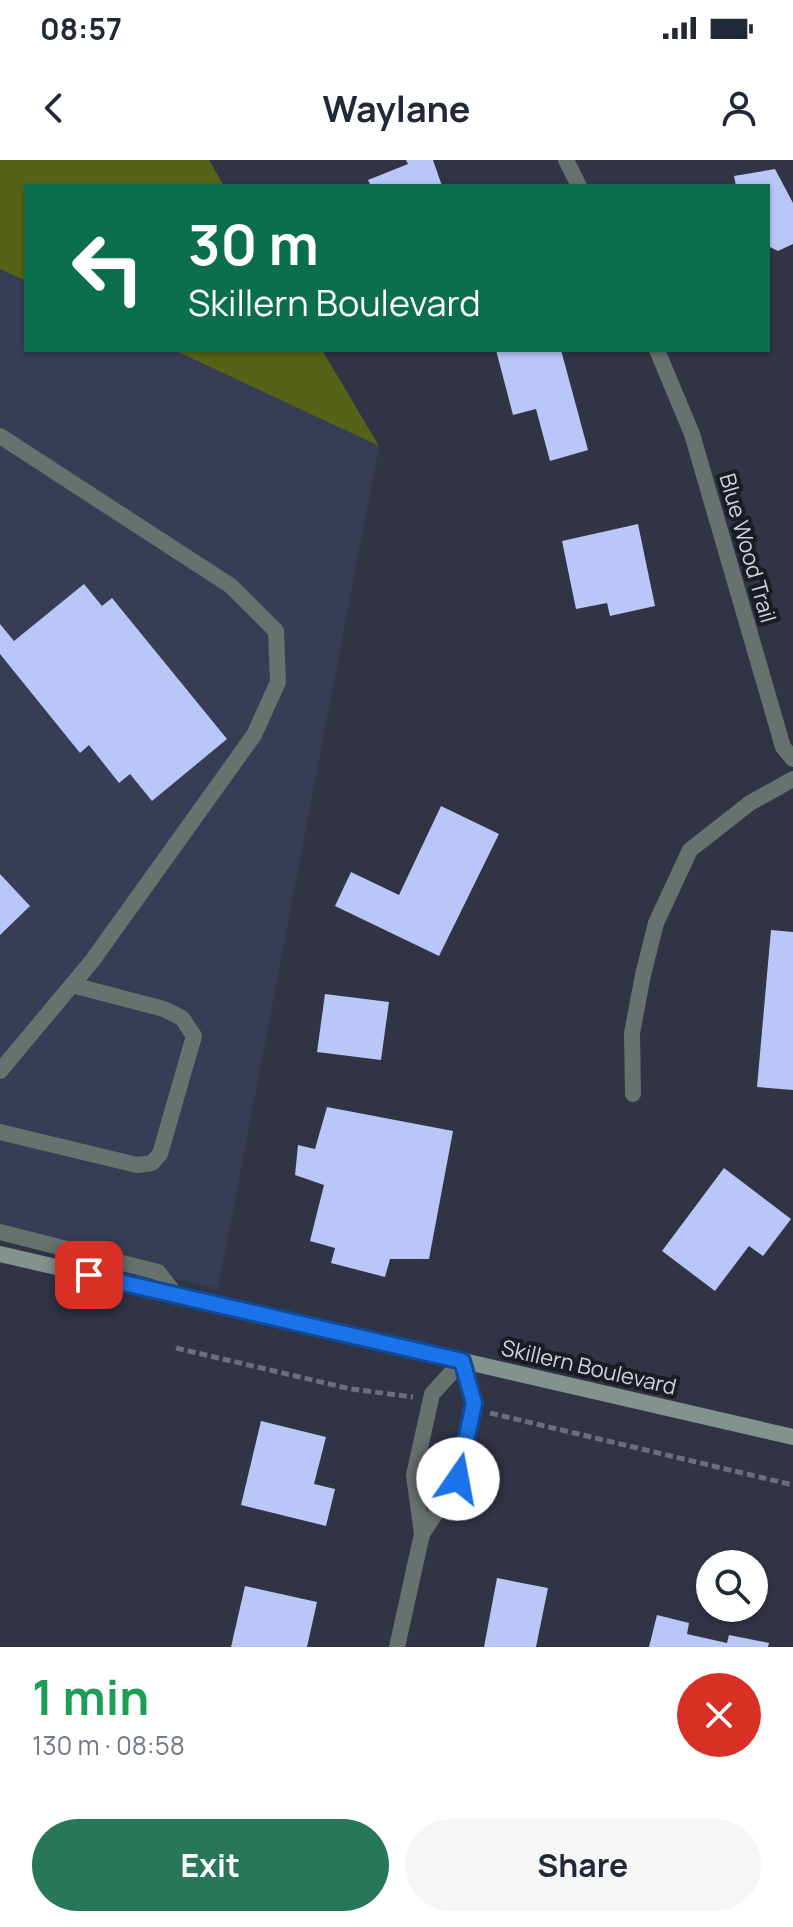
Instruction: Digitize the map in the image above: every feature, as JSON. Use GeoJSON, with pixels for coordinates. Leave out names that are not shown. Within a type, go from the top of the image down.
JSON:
{"type":"FeatureCollection","features":[{"type":"Feature","properties":{"kind":"street"},"geometry":{"type":"LineString","coordinates":[[566,160],[578,184]]}},
{"type":"Feature","properties":{"kind":"street","name":"Blue Wood Trail"},"geometry":{"type":"LineString","coordinates":[[658,352],[692,434],[783,747],[793,759]]}},
{"type":"Feature","properties":{"kind":"street"},"geometry":{"type":"LineString","coordinates":[[0,436],[231,586],[276,631],[278,682],[254,735],[92,961],[0,1071]]}},
{"type":"Feature","properties":{"kind":"street"},"geometry":{"type":"LineString","coordinates":[[633,1094],[632,1033],[643,975],[656,923],[690,850],[750,803],[793,779]]}},
{"type":"Feature","properties":{"kind":"street"},"geometry":{"type":"LineString","coordinates":[[0,1132],[137,1165],[152,1163],[160,1154],[194,1036],[182,1018],[164,1009],[72,985]]}},
{"type":"Feature","properties":{"kind":"street"},"geometry":{"type":"LineString","coordinates":[[0,1258],[4,1233],[158,1272],[176,1295]]}},
{"type":"Feature","properties":{"kind":"street","name":"Skillern Boulevard"},"geometry":{"type":"LineString","coordinates":[[0,1258],[176,1295],[793,1437]]}},
{"type":"Feature","properties":{"kind":"street"},"geometry":{"type":"LineString","coordinates":[[397,1647],[422,1534],[414,1475],[432,1394],[462,1361]]}},
{"type":"Feature","properties":{"kind":"street"},"geometry":{"type":"LineString","coordinates":[[422,1534],[458,1479],[474,1403],[462,1361]]}},
{"type":"Feature","properties":{"kind":"shaded area"},"geometry":{"type":"Polygon","coordinates":[[[0,269],[24,280],[24,352],[178,352],[379,446],[218,1289],[0,1237],[0,269]]]}},
{"type":"Feature","properties":{"kind":"green space"},"geometry":{"type":"Polygon","coordinates":[[[0,160],[209,160],[223,184],[24,184],[24,280],[0,269],[0,160]]]}},
{"type":"Feature","properties":{"kind":"green space"},"geometry":{"type":"Polygon","coordinates":[[[178,352],[323,352],[379,446],[178,352]]]}},
{"type":"Feature","properties":{"kind":"building"},"geometry":{"type":"Polygon","coordinates":[[[406,160],[433,160],[441,184],[370,184],[368,180],[408,164],[406,160]]]}},
{"type":"Feature","properties":{"kind":"building"},"geometry":{"type":"Polygon","coordinates":[[[775,169],[793,203],[793,244],[778,251],[770,247],[770,184],[736,184],[734,176],[775,169]]]}},
{"type":"Feature","properties":{"kind":"building"},"geometry":{"type":"Polygon","coordinates":[[[497,352],[562,352],[588,450],[550,461],[536,409],[513,415],[497,352]]]}},
{"type":"Feature","properties":{"kind":"building"},"geometry":{"type":"Polygon","coordinates":[[[638,524],[655,606],[610,616],[607,603],[576,609],[562,541],[638,524]]]}},
{"type":"Feature","properties":{"kind":"building"},"geometry":{"type":"Polygon","coordinates":[[[84,584],[102,606],[112,598],[227,739],[152,801],[130,774],[119,783],[89,745],[80,753],[0,654],[0,624],[14,641],[84,584]]]}},
{"type":"Feature","properties":{"kind":"building"},"geometry":{"type":"Polygon","coordinates":[[[441,806],[499,834],[439,956],[335,906],[351,872],[399,895],[441,806]]]}},
{"type":"Feature","properties":{"kind":"building"},"geometry":{"type":"Polygon","coordinates":[[[0,874],[30,906],[0,935],[0,874]]]}},
{"type":"Feature","properties":{"kind":"building"},"geometry":{"type":"Polygon","coordinates":[[[771,930],[793,932],[793,1090],[757,1087],[771,930]]]}},
{"type":"Feature","properties":{"kind":"building"},"geometry":{"type":"Polygon","coordinates":[[[325,994],[389,1002],[381,1060],[317,1052],[325,994]]]}},
{"type":"Feature","properties":{"kind":"building"},"geometry":{"type":"Polygon","coordinates":[[[327,1107],[453,1131],[429,1259],[390,1259],[385,1277],[331,1263],[335,1248],[310,1241],[324,1185],[295,1175],[298,1145],[315,1149],[327,1107]]]}},
{"type":"Feature","properties":{"kind":"building"},"geometry":{"type":"Polygon","coordinates":[[[724,1168],[791,1219],[763,1256],[749,1246],[715,1291],[662,1251],[724,1168]]]}},
{"type":"Feature","properties":{"kind":"building"},"geometry":{"type":"Polygon","coordinates":[[[261,1421],[326,1437],[314,1484],[335,1489],[326,1526],[241,1505],[261,1421]]]}},
{"type":"Feature","properties":{"kind":"building"},"geometry":{"type":"Polygon","coordinates":[[[497,1578],[548,1588],[536,1647],[484,1647],[497,1578]]]}},
{"type":"Feature","properties":{"kind":"building"},"geometry":{"type":"Polygon","coordinates":[[[245,1586],[317,1602],[307,1647],[231,1647],[245,1586]]]}},
{"type":"Feature","properties":{"kind":"building"},"geometry":{"type":"Polygon","coordinates":[[[657,1615],[689,1623],[687,1634],[727,1643],[729,1635],[769,1643],[768,1647],[649,1647],[657,1615]]]}},
{"type":"Feature","properties":{"kind":"route"},"geometry":{"type":"LineString","coordinates":[[89,1275],[462,1361],[474,1403],[458,1479]]}}]}
